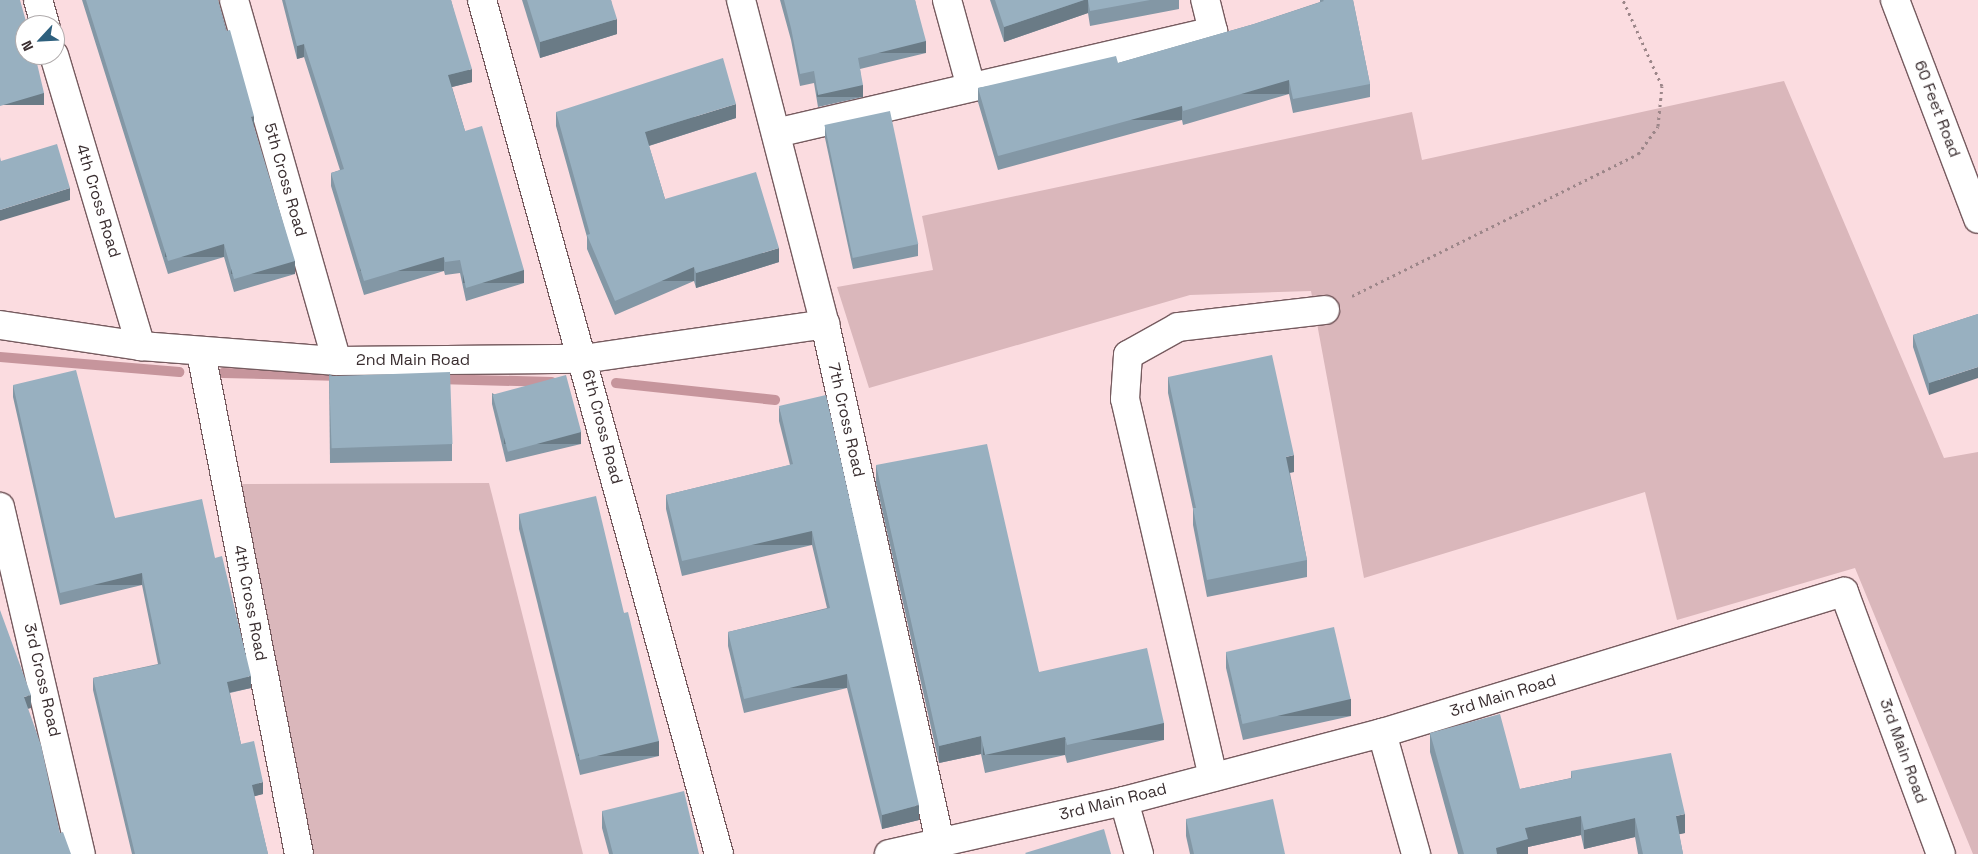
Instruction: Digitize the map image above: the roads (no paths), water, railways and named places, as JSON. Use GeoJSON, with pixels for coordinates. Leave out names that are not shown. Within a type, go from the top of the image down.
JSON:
{"type":"FeatureCollection","features":[{"type":"Feature","properties":{"kind":"street"},"geometry":{"type":"LineString","coordinates":[[38,0],[42,15]]}},
{"type":"Feature","properties":{"kind":"street","name":"5th Cross Road"},"geometry":{"type":"LineString","coordinates":[[234,0],[337,360]]}},
{"type":"Feature","properties":{"kind":"street","name":"6th Cross Road"},"geometry":{"type":"LineString","coordinates":[[482,0],[584,359],[719,854]]}},
{"type":"Feature","properties":{"kind":"street","name":"7th Cross Road"},"geometry":{"type":"LineString","coordinates":[[740,0],[825,324],[940,842]]}},
{"type":"Feature","properties":{"kind":"street"},"geometry":{"type":"LineString","coordinates":[[947,0],[971,88]]}},
{"type":"Feature","properties":{"kind":"street"},"geometry":{"type":"LineString","coordinates":[[776,133],[1213,30],[1205,0]]}},
{"type":"Feature","properties":{"kind":"street","name":"60 Feet Road"},"geometry":{"type":"LineString","coordinates":[[1895,0],[1978,218]]}},
{"type":"Feature","properties":{"kind":"street","name":"4th Cross Road"},"geometry":{"type":"LineString","coordinates":[[57,65],[141,346]]}},
{"type":"Feature","properties":{"kind":"street"},"geometry":{"type":"LineString","coordinates":[[1213,777],[1126,399],[1128,356],[1178,327],[1325,310]]}},
{"type":"Feature","properties":{"kind":"street","name":"2nd Main Road"},"geometry":{"type":"LineString","coordinates":[[0,325],[201,353],[337,360],[584,359],[825,324]]}},
{"type":"Feature","properties":{"kind":"street","name":"4th Cross Road"},"geometry":{"type":"LineString","coordinates":[[201,353],[299,854]]}},
{"type":"Feature","properties":{"kind":"street","name":"3rd Cross Road"},"geometry":{"type":"LineString","coordinates":[[0,507],[81,854]]}},
{"type":"Feature","properties":{"kind":"street","name":"3rd Main Road"},"geometry":{"type":"LineString","coordinates":[[889,854],[1124,801],[1382,733],[1844,592],[1941,854]]}},
{"type":"Feature","properties":{"kind":"street"},"geometry":{"type":"LineString","coordinates":[[1382,733],[1416,854]]}},
{"type":"Feature","properties":{"kind":"street"},"geometry":{"type":"LineString","coordinates":[[1124,801],[1139,854]]}},
{"type":"Feature","properties":{"kind":"waterway"},"geometry":{"type":"LineString","coordinates":[[0,357],[179,372]]}},
{"type":"Feature","properties":{"kind":"waterway"},"geometry":{"type":"LineString","coordinates":[[223,373],[342,376]]}},
{"type":"Feature","properties":{"kind":"waterway"},"geometry":{"type":"LineString","coordinates":[[437,379],[552,382]]}},
{"type":"Feature","properties":{"kind":"waterway"},"geometry":{"type":"LineString","coordinates":[[616,383],[775,400]]}}]}
